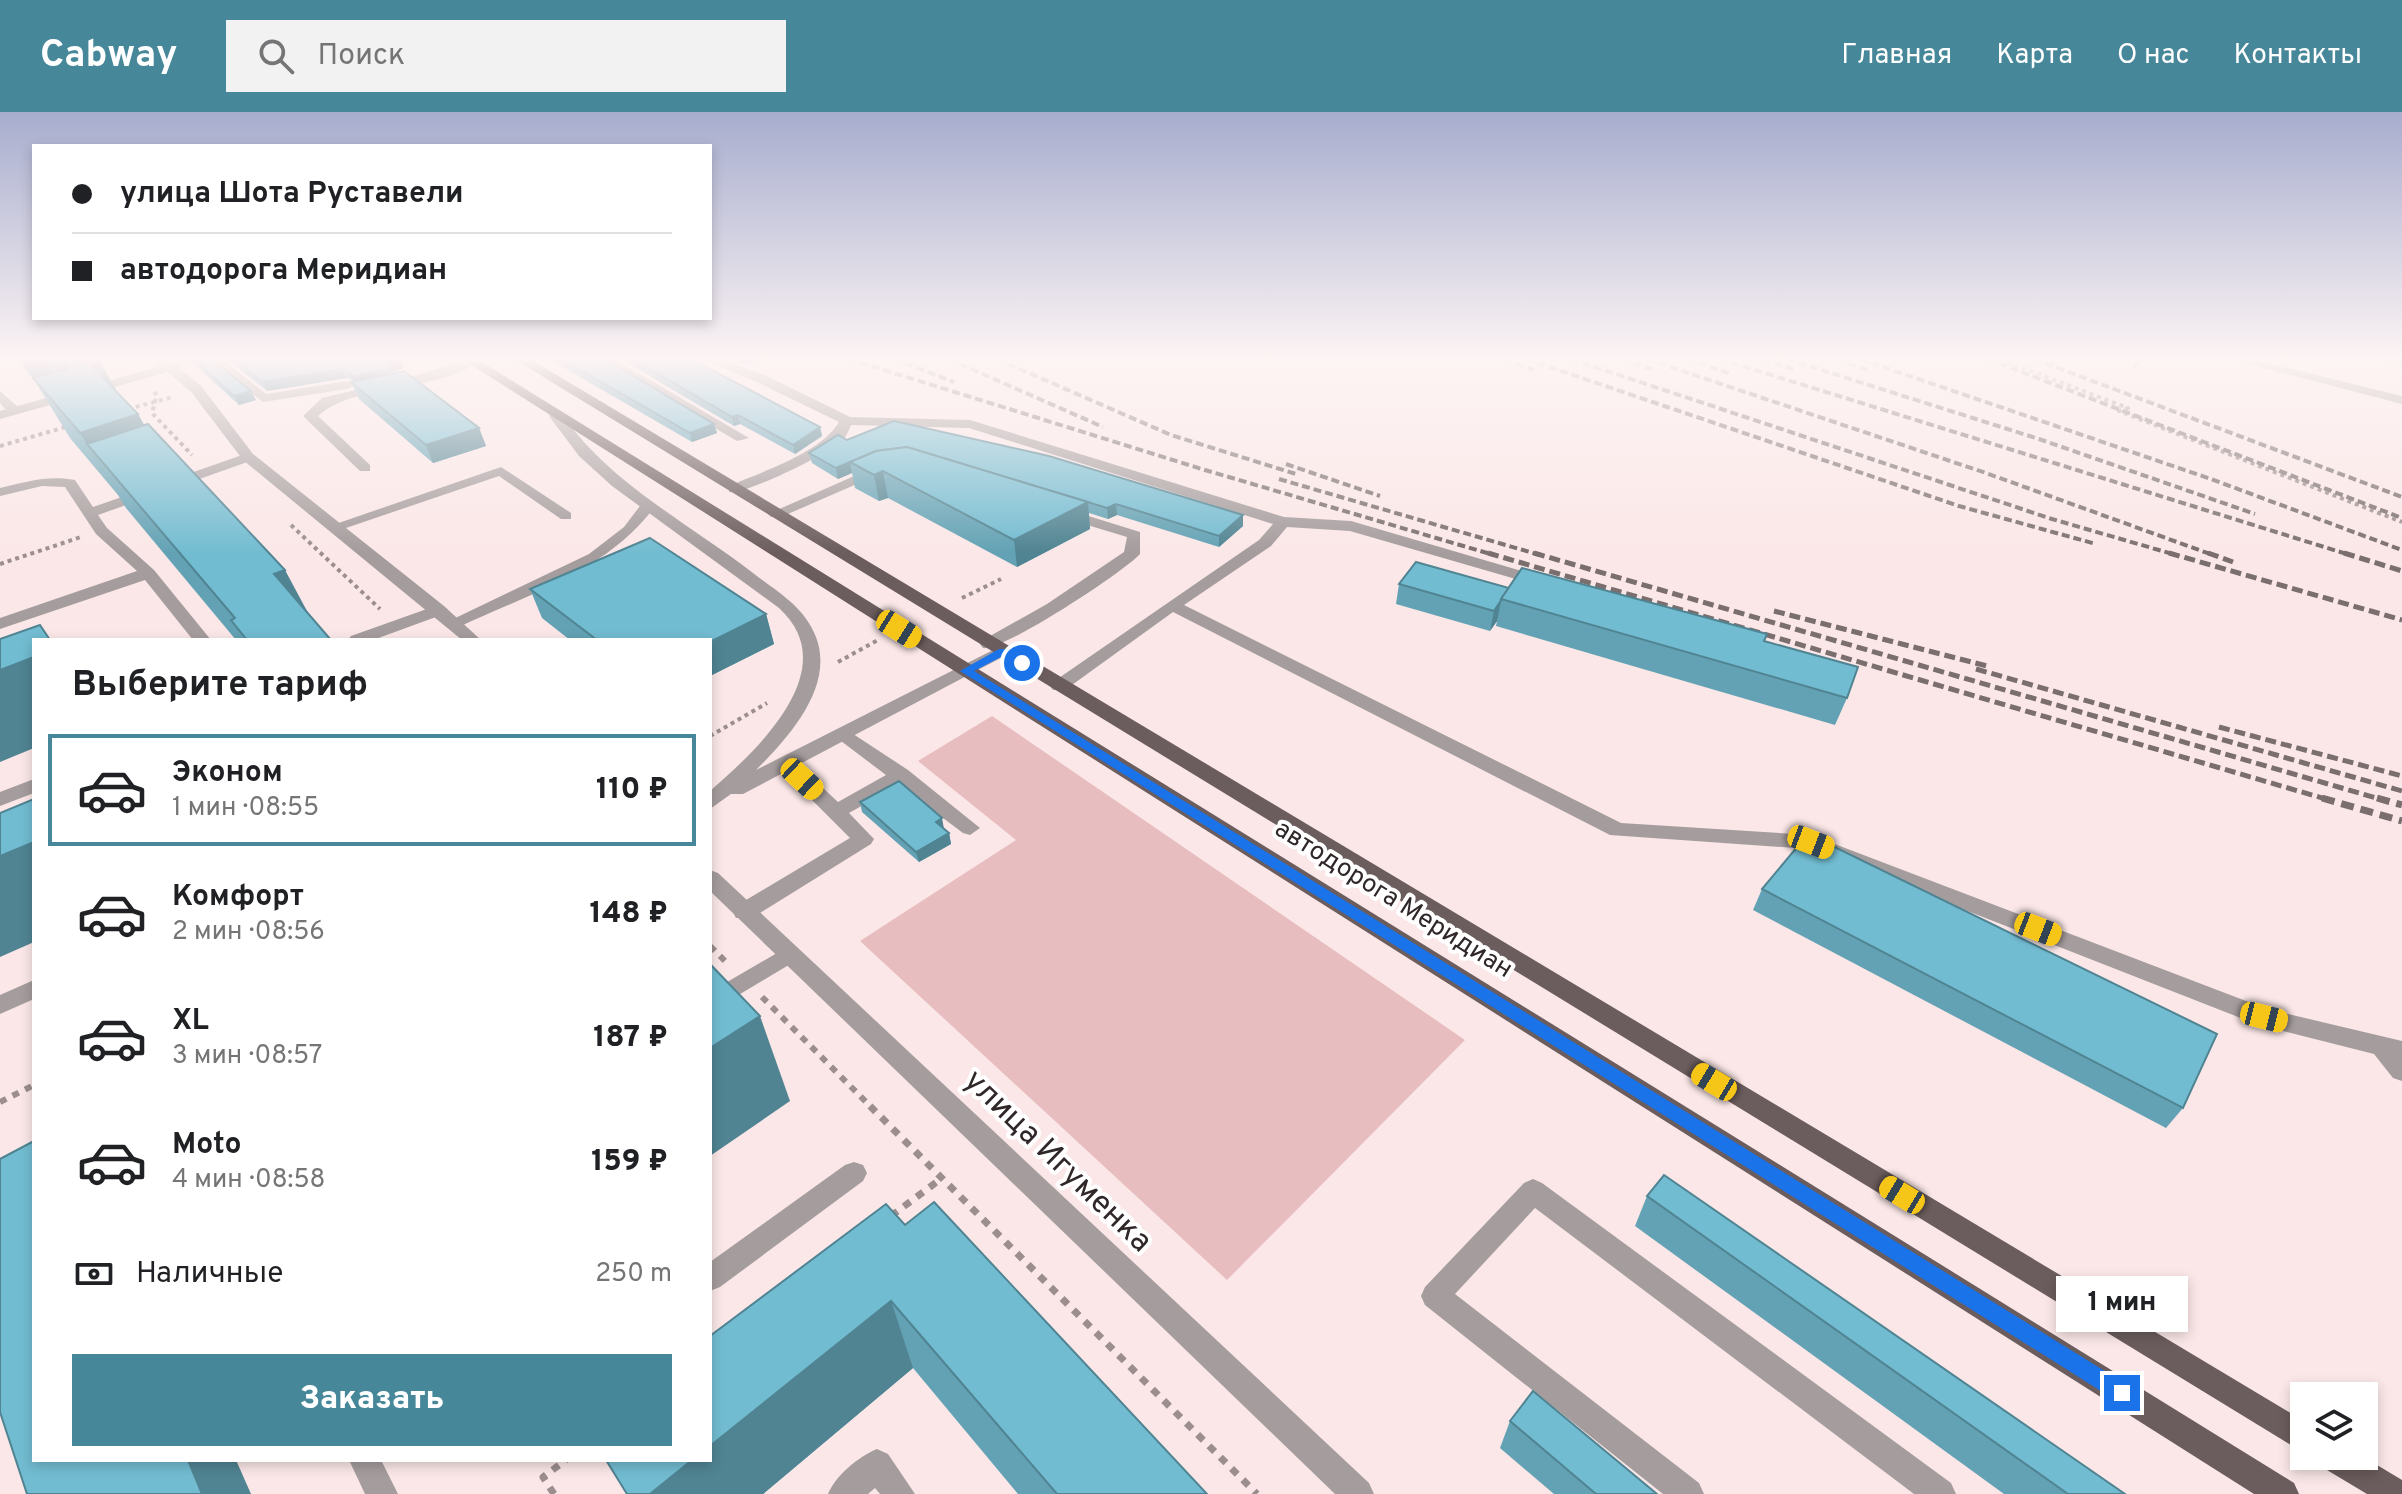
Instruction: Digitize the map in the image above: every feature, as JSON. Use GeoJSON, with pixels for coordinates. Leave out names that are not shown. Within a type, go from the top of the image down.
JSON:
{"type":"FeatureCollection","features":[{"type":"Feature","properties":{"kind":"main road","name":"автодорога Меридиан"},"geometry":{"type":"LineString","coordinates":[[568,423],[2283,1494]]}},
{"type":"Feature","properties":{"kind":"main road","name":"автодорога Меридиан"},"geometry":{"type":"LineString","coordinates":[[626,423],[2290,1430]]}},
{"type":"Feature","properties":{"kind":"main road"},"geometry":{"type":"LineString","coordinates":[[2356,1470],[2396,1494]]}},
{"type":"Feature","properties":{"kind":"street"},"geometry":{"type":"LineString","coordinates":[[222,423],[248,457],[470,638]]}},
{"type":"Feature","properties":{"kind":"street"},"geometry":{"type":"LineString","coordinates":[[318,423],[365,468]]}},
{"type":"Feature","properties":{"kind":"street"},"geometry":{"type":"LineString","coordinates":[[560,423],[573,445],[628,492],[792,611],[809,636],[811,671],[795,712],[761,757],[712,800]]}},
{"type":"Feature","properties":{"kind":"street"},"geometry":{"type":"LineString","coordinates":[[717,423],[742,438]]}},
{"type":"Feature","properties":{"kind":"street"},"geometry":{"type":"LineString","coordinates":[[734,489],[784,468],[837,438],[846,423]]}},
{"type":"Feature","properties":{"kind":"street"},"geometry":{"type":"LineString","coordinates":[[949,423],[970,424],[1283,522],[1351,526],[1559,586]]}},
{"type":"Feature","properties":{"kind":"street"},"geometry":{"type":"LineString","coordinates":[[90,513],[248,457]]}},
{"type":"Feature","properties":{"kind":"street"},"geometry":{"type":"LineString","coordinates":[[776,514],[850,481],[889,469]]}},
{"type":"Feature","properties":{"kind":"street"},"geometry":{"type":"LineString","coordinates":[[335,527],[501,471],[566,516]]}},
{"type":"Feature","properties":{"kind":"street"},"geometry":{"type":"LineString","coordinates":[[0,492],[60,480],[70,483],[101,531],[148,573],[200,638]]}},
{"type":"Feature","properties":{"kind":"street"},"geometry":{"type":"LineString","coordinates":[[453,623],[595,557],[629,530],[648,505]]}},
{"type":"Feature","properties":{"kind":"street"},"geometry":{"type":"LineString","coordinates":[[712,801],[966,671],[1132,554],[1135,535],[1046,508]]}},
{"type":"Feature","properties":{"kind":"street"},"geometry":{"type":"LineString","coordinates":[[1059,686],[1265,543],[1283,522]]}},
{"type":"Feature","properties":{"kind":"street"},"geometry":{"type":"LineString","coordinates":[[0,624],[148,573]]}},
{"type":"Feature","properties":{"kind":"street"},"geometry":{"type":"LineString","coordinates":[[1172,605],[1617,830],[1811,842],[2264,1017],[2392,1048],[2402,1071]]}},
{"type":"Feature","properties":{"kind":"street"},"geometry":{"type":"LineString","coordinates":[[362,638],[438,610]]}},
{"type":"Feature","properties":{"kind":"street"},"geometry":{"type":"LineString","coordinates":[[844,734],[970,828]]}},
{"type":"Feature","properties":{"kind":"street"},"geometry":{"type":"LineString","coordinates":[[744,912],[864,839],[785,763]]}},
{"type":"Feature","properties":{"kind":"street"},"geometry":{"type":"LineString","coordinates":[[837,811],[901,775]]}},
{"type":"Feature","properties":{"kind":"street"},"geometry":{"type":"LineString","coordinates":[[0,799],[32,787]]}},
{"type":"Feature","properties":{"kind":"street","name":"улица Игуменка"},"geometry":{"type":"LineString","coordinates":[[712,880],[1358,1494]]}},
{"type":"Feature","properties":{"kind":"street"},"geometry":{"type":"LineString","coordinates":[[712,1002],[789,954]]}},
{"type":"Feature","properties":{"kind":"street"},"geometry":{"type":"LineString","coordinates":[[0,1005],[32,990]]}},
{"type":"Feature","properties":{"kind":"street"},"geometry":{"type":"LineString","coordinates":[[712,1277],[854,1173]]}},
{"type":"Feature","properties":{"kind":"street"},"geometry":{"type":"LineString","coordinates":[[1688,1494],[1435,1296],[1533,1191],[1940,1494]]}},
{"type":"Feature","properties":{"kind":"street"},"geometry":{"type":"LineString","coordinates":[[365,1462],[382,1494]]}},
{"type":"Feature","properties":{"kind":"street"},"geometry":{"type":"LineString","coordinates":[[844,1494],[877,1465],[899,1494]]}},
{"type":"Feature","properties":{"kind":"path"},"geometry":{"type":"LineString","coordinates":[[162,423],[210,471]]}},
{"type":"Feature","properties":{"kind":"path"},"geometry":{"type":"LineString","coordinates":[[2151,423],[2402,522]]}},
{"type":"Feature","properties":{"kind":"path"},"geometry":{"type":"LineString","coordinates":[[0,446],[71,426]]}},
{"type":"Feature","properties":{"kind":"path"},"geometry":{"type":"LineString","coordinates":[[284,519],[397,625]]}},
{"type":"Feature","properties":{"kind":"path"},"geometry":{"type":"LineString","coordinates":[[0,564],[101,531]]}},
{"type":"Feature","properties":{"kind":"path"},"geometry":{"type":"LineString","coordinates":[[935,611],[1001,579]]}},
{"type":"Feature","properties":{"kind":"path"},"geometry":{"type":"LineString","coordinates":[[712,735],[899,629]]}},
{"type":"Feature","properties":{"kind":"path"},"geometry":{"type":"LineString","coordinates":[[712,948],[1257,1494]]}},
{"type":"Feature","properties":{"kind":"path"},"geometry":{"type":"LineString","coordinates":[[0,1102],[32,1086]]}},
{"type":"Feature","properties":{"kind":"path"},"geometry":{"type":"LineString","coordinates":[[881,1224],[942,1178]]}},
{"type":"Feature","properties":{"kind":"path"},"geometry":{"type":"LineString","coordinates":[[554,1494],[543,1477],[563,1462]]}},
{"type":"Feature","properties":{"kind":"shaded area"},"geometry":{"type":"Polygon","coordinates":[[[992,716],[1465,1040],[1227,1280],[860,941],[1016,840],[918,761],[992,716]]]}},
{"type":"Feature","properties":{"kind":"building"},"geometry":{"type":"Polygon","coordinates":[[[72,423],[109,423],[80,433],[72,423]]]}},
{"type":"Feature","properties":{"kind":"building"},"geometry":{"type":"Polygon","coordinates":[[[400,423],[473,423],[479,428],[426,445],[400,423]]]}},
{"type":"Feature","properties":{"kind":"building"},"geometry":{"type":"Polygon","coordinates":[[[673,423],[714,424],[690,433],[673,423]]]}},
{"type":"Feature","properties":{"kind":"building"},"geometry":{"type":"Polygon","coordinates":[[[754,423],[813,423],[820,427],[793,445],[754,423]]]}},
{"type":"Feature","properties":{"kind":"building"},"geometry":{"type":"Polygon","coordinates":[[[888,423],[905,423],[1049,456],[1243,515],[1219,536],[1116,504],[1107,508],[907,447],[876,451],[836,468],[809,453],[838,435],[847,440],[888,423]]]}},
{"type":"Feature","properties":{"kind":"building"},"geometry":{"type":"Polygon","coordinates":[[[148,424],[285,570],[274,574],[329,638],[245,638],[231,620],[235,618],[87,444],[148,424]]]}},
{"type":"Feature","properties":{"kind":"building"},"geometry":{"type":"Polygon","coordinates":[[[907,447],[1088,502],[1014,540],[883,471],[874,475],[850,462],[876,451],[907,447]]]}},
{"type":"Feature","properties":{"kind":"building"},"geometry":{"type":"Polygon","coordinates":[[[650,538],[766,614],[712,641],[712,638],[594,638],[530,589],[650,538]]]}},
{"type":"Feature","properties":{"kind":"building"},"geometry":{"type":"Polygon","coordinates":[[[1416,562],[1509,588],[1494,611],[1399,584],[1416,562]]]}},
{"type":"Feature","properties":{"kind":"building"},"geometry":{"type":"Polygon","coordinates":[[[1522,568],[1767,634],[1764,641],[1858,667],[1847,698],[1501,599],[1522,568]]]}},
{"type":"Feature","properties":{"kind":"building"},"geometry":{"type":"Polygon","coordinates":[[[40,625],[49,638],[32,638],[32,658],[0,670],[0,639],[40,625]]]}},
{"type":"Feature","properties":{"kind":"building"},"geometry":{"type":"Polygon","coordinates":[[[899,781],[942,818],[936,822],[949,833],[916,852],[860,802],[899,781]]]}},
{"type":"Feature","properties":{"kind":"building"},"geometry":{"type":"Polygon","coordinates":[[[32,800],[32,843],[0,856],[0,813],[32,800]]]}},
{"type":"Feature","properties":{"kind":"building"},"geometry":{"type":"Polygon","coordinates":[[[1808,834],[2217,1034],[2183,1108],[1762,889],[1808,834]]]}},
{"type":"Feature","properties":{"kind":"building"},"geometry":{"type":"Polygon","coordinates":[[[712,966],[760,1016],[712,1047],[712,966]]]}},
{"type":"Feature","properties":{"kind":"building"},"geometry":{"type":"Polygon","coordinates":[[[32,1142],[32,1462],[189,1462],[202,1494],[27,1494],[0,1412],[0,1159],[32,1142]]]}},
{"type":"Feature","properties":{"kind":"building"},"geometry":{"type":"Polygon","coordinates":[[[1664,1175],[2125,1494],[2068,1494],[1647,1196],[1664,1175]]]}},
{"type":"Feature","properties":{"kind":"building"},"geometry":{"type":"Polygon","coordinates":[[[934,1202],[1207,1494],[1057,1494],[891,1301],[712,1444],[712,1334],[886,1204],[905,1225],[934,1202]]]}},
{"type":"Feature","properties":{"kind":"building"},"geometry":{"type":"Polygon","coordinates":[[[1533,1391],[1657,1494],[1596,1494],[1510,1421],[1533,1391]]]}},
{"type":"Feature","properties":{"kind":"building"},"geometry":{"type":"Polygon","coordinates":[[[607,1462],[690,1462],[650,1494],[627,1494],[607,1462]]]}},
{"type":"Feature","properties":{"kind":"railway"},"geometry":{"type":"LineString","coordinates":[[1056,423],[1494,555]]}},
{"type":"Feature","properties":{"kind":"railway"},"geometry":{"type":"LineString","coordinates":[[1095,423],[1103,427]]}},
{"type":"Feature","properties":{"kind":"railway"},"geometry":{"type":"LineString","coordinates":[[1145,423],[1171,435],[1296,474]]}},
{"type":"Feature","properties":{"kind":"railway"},"geometry":{"type":"LineString","coordinates":[[1716,423],[1959,506],[2096,544]]}},
{"type":"Feature","properties":{"kind":"railway"},"geometry":{"type":"LineString","coordinates":[[1765,423],[2052,519],[2176,555]]}},
{"type":"Feature","properties":{"kind":"railway"},"geometry":{"type":"LineString","coordinates":[[1839,423],[2213,555]]}},
{"type":"Feature","properties":{"kind":"railway"},"geometry":{"type":"LineString","coordinates":[[1927,423],[2350,555]]}},
{"type":"Feature","properties":{"kind":"railway"},"geometry":{"type":"LineString","coordinates":[[1990,423],[2255,514]]}},
{"type":"Feature","properties":{"kind":"railway"},"geometry":{"type":"LineString","coordinates":[[2049,423],[2211,479],[2402,550]]}},
{"type":"Feature","properties":{"kind":"railway"},"geometry":{"type":"LineString","coordinates":[[2156,423],[2402,518]]}},
{"type":"Feature","properties":{"kind":"railway"},"geometry":{"type":"LineString","coordinates":[[2206,423],[2402,497]]}},
{"type":"Feature","properties":{"kind":"railway"},"geometry":{"type":"LineString","coordinates":[[1286,464],[1380,496]]}},
{"type":"Feature","properties":{"kind":"railway"},"geometry":{"type":"LineString","coordinates":[[1279,479],[1540,555]]}},
{"type":"Feature","properties":{"kind":"railway"},"geometry":{"type":"LineString","coordinates":[[1488,553],[2329,800]]}},
{"type":"Feature","properties":{"kind":"railway"},"geometry":{"type":"LineString","coordinates":[[1534,553],[2383,800]]}},
{"type":"Feature","properties":{"kind":"railway"},"geometry":{"type":"LineString","coordinates":[[2169,553],[2402,620]]}},
{"type":"Feature","properties":{"kind":"railway"},"geometry":{"type":"LineString","coordinates":[[2208,553],[2233,562]]}},
{"type":"Feature","properties":{"kind":"railway"},"geometry":{"type":"LineString","coordinates":[[2344,553],[2402,571]]}},
{"type":"Feature","properties":{"kind":"railway"},"geometry":{"type":"LineString","coordinates":[[1774,611],[1987,666]]}},
{"type":"Feature","properties":{"kind":"railway"},"geometry":{"type":"LineString","coordinates":[[1976,669],[2402,791]]}},
{"type":"Feature","properties":{"kind":"railway"},"geometry":{"type":"LineString","coordinates":[[2219,727],[2402,776]]}},
{"type":"Feature","properties":{"kind":"railway"},"geometry":{"type":"LineString","coordinates":[[2322,798],[2402,821]]}},
{"type":"Feature","properties":{"kind":"railway"},"geometry":{"type":"LineString","coordinates":[[2377,798],[2402,805]]}},
{"type":"Feature","properties":{"kind":"route"},"geometry":{"type":"LineString","coordinates":[[1022,663],[1003,652],[966,671],[2122,1393]]}}]}
